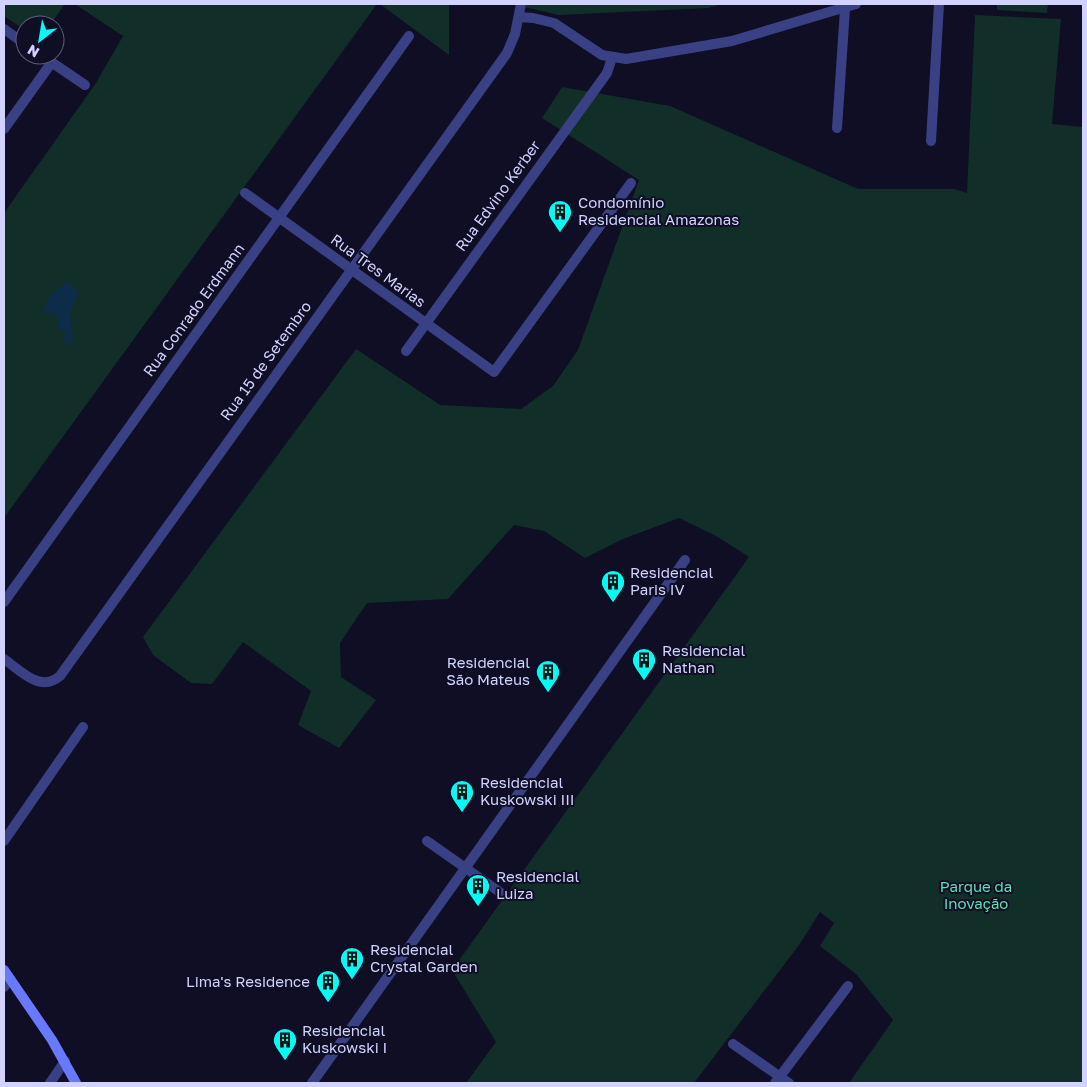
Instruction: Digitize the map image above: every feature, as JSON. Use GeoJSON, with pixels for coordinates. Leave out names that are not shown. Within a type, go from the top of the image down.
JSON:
{"type":"FeatureCollection","features":[{"type":"Feature","properties":{"kind":"street","name":"Rua 15 de Setembro"},"geometry":{"type":"LineString","coordinates":[[4,659],[36,682],[50,682],[60,676],[507,53],[519,17],[521,4]]}},
{"type":"Feature","properties":{"kind":"street"},"geometry":{"type":"LineString","coordinates":[[519,17],[554,23],[602,55],[612,58],[639,58],[732,41],[856,4]]}},
{"type":"Feature","properties":{"kind":"street"},"geometry":{"type":"LineString","coordinates":[[931,141],[939,4]]}},
{"type":"Feature","properties":{"kind":"street"},"geometry":{"type":"LineString","coordinates":[[838,128],[845,8]]}},
{"type":"Feature","properties":{"kind":"street"},"geometry":{"type":"LineString","coordinates":[[4,29],[15,37]]}},
{"type":"Feature","properties":{"kind":"street","name":"Rua Conrado Erdmann"},"geometry":{"type":"LineString","coordinates":[[4,602],[409,36]]}},
{"type":"Feature","properties":{"kind":"street","name":"Rua Edvino Kerber"},"geometry":{"type":"LineString","coordinates":[[406,351],[608,73],[612,58]]}},
{"type":"Feature","properties":{"kind":"street"},"geometry":{"type":"LineString","coordinates":[[4,129],[50,65]]}},
{"type":"Feature","properties":{"kind":"street"},"geometry":{"type":"LineString","coordinates":[[56,65],[85,85]]}},
{"type":"Feature","properties":{"kind":"street","name":"Rua Tres Marias"},"geometry":{"type":"LineString","coordinates":[[245,193],[494,372],[631,183]]}},
{"type":"Feature","properties":{"kind":"street"},"geometry":{"type":"LineString","coordinates":[[312,1083],[685,560]]}},
{"type":"Feature","properties":{"kind":"street"},"geometry":{"type":"LineString","coordinates":[[4,841],[83,727]]}},
{"type":"Feature","properties":{"kind":"street"},"geometry":{"type":"LineString","coordinates":[[427,841],[501,893]]}},
{"type":"Feature","properties":{"kind":"street"},"geometry":{"type":"LineString","coordinates":[[6,979],[65,1061],[76,1083]]}},
{"type":"Feature","properties":{"kind":"street"},"geometry":{"type":"LineString","coordinates":[[733,1044],[781,1081],[848,986]]}},
{"type":"Feature","properties":{"kind":"street"},"geometry":{"type":"LineString","coordinates":[[50,1083],[65,1061]]}},
{"type":"Feature","properties":{"kind":"green space"},"geometry":{"type":"Polygon","coordinates":[[[4,4],[65,4],[57,15],[15,15],[15,23],[4,16],[4,4]]]}},
{"type":"Feature","properties":{"kind":"green space"},"geometry":{"type":"Polygon","coordinates":[[[75,4],[377,4],[4,518],[4,213],[96,83],[123,36],[75,4]]]}},
{"type":"Feature","properties":{"kind":"green space"},"geometry":{"type":"Polygon","coordinates":[[[380,4],[449,4],[449,55],[380,4]]]}},
{"type":"Feature","properties":{"kind":"green space"},"geometry":{"type":"Polygon","coordinates":[[[525,4],[722,4],[708,8],[559,15],[524,7],[525,4]]]}},
{"type":"Feature","properties":{"kind":"green space"},"geometry":{"type":"Polygon","coordinates":[[[997,4],[1048,4],[1047,13],[997,10],[997,4]]]}},
{"type":"Feature","properties":{"kind":"green space","name":"Parque da Inovação"},"geometry":{"type":"Polygon","coordinates":[[[975,15],[1061,19],[1052,124],[1083,127],[1083,1083],[849,1083],[893,1020],[856,974],[820,946],[834,923],[820,912],[799,945],[694,1083],[466,1083],[496,1042],[452,970],[749,557],[718,537],[679,518],[623,539],[585,558],[544,531],[514,525],[448,599],[367,603],[340,643],[341,677],[376,700],[339,748],[298,725],[311,691],[243,642],[212,684],[191,683],[153,655],[143,637],[356,349],[440,405],[521,409],[553,386],[578,350],[639,180],[542,118],[562,87],[670,106],[858,189],[954,189],[967,193],[975,15]]]}},
{"type":"Feature","properties":{"kind":"water"},"geometry":{"type":"Polygon","coordinates":[[[68,282],[78,292],[70,313],[73,337],[71,345],[63,342],[67,334],[56,327],[60,321],[55,313],[44,313],[46,303],[52,294],[68,282]]]}},
{"type":"Feature","properties":{"kind":"place","name":"Condomínio Residencial Amazonas"},"geometry":{"type":"Point","coordinates":[560,233]}},
{"type":"Feature","properties":{"kind":"place","name":"Residencial Paris IV"},"geometry":{"type":"Point","coordinates":[613,603]}},
{"type":"Feature","properties":{"kind":"place","name":"Residencial Nathan"},"geometry":{"type":"Point","coordinates":[644,681]}},
{"type":"Feature","properties":{"kind":"place","name":"Residencial São Mateus"},"geometry":{"type":"Point","coordinates":[548,693]}},
{"type":"Feature","properties":{"kind":"place","name":"Residencial Kuskowski III"},"geometry":{"type":"Point","coordinates":[462,813]}},
{"type":"Feature","properties":{"kind":"place","name":"Residencial Luiza"},"geometry":{"type":"Point","coordinates":[478,907]}},
{"type":"Feature","properties":{"kind":"place","name":"Residencial Crystal Garden"},"geometry":{"type":"Point","coordinates":[352,980]}},
{"type":"Feature","properties":{"kind":"place","name":"Lima's Residence"},"geometry":{"type":"Point","coordinates":[328,1003]}},
{"type":"Feature","properties":{"kind":"place","name":"Residencial Kuskowski I"},"geometry":{"type":"Point","coordinates":[285,1061]}}]}
